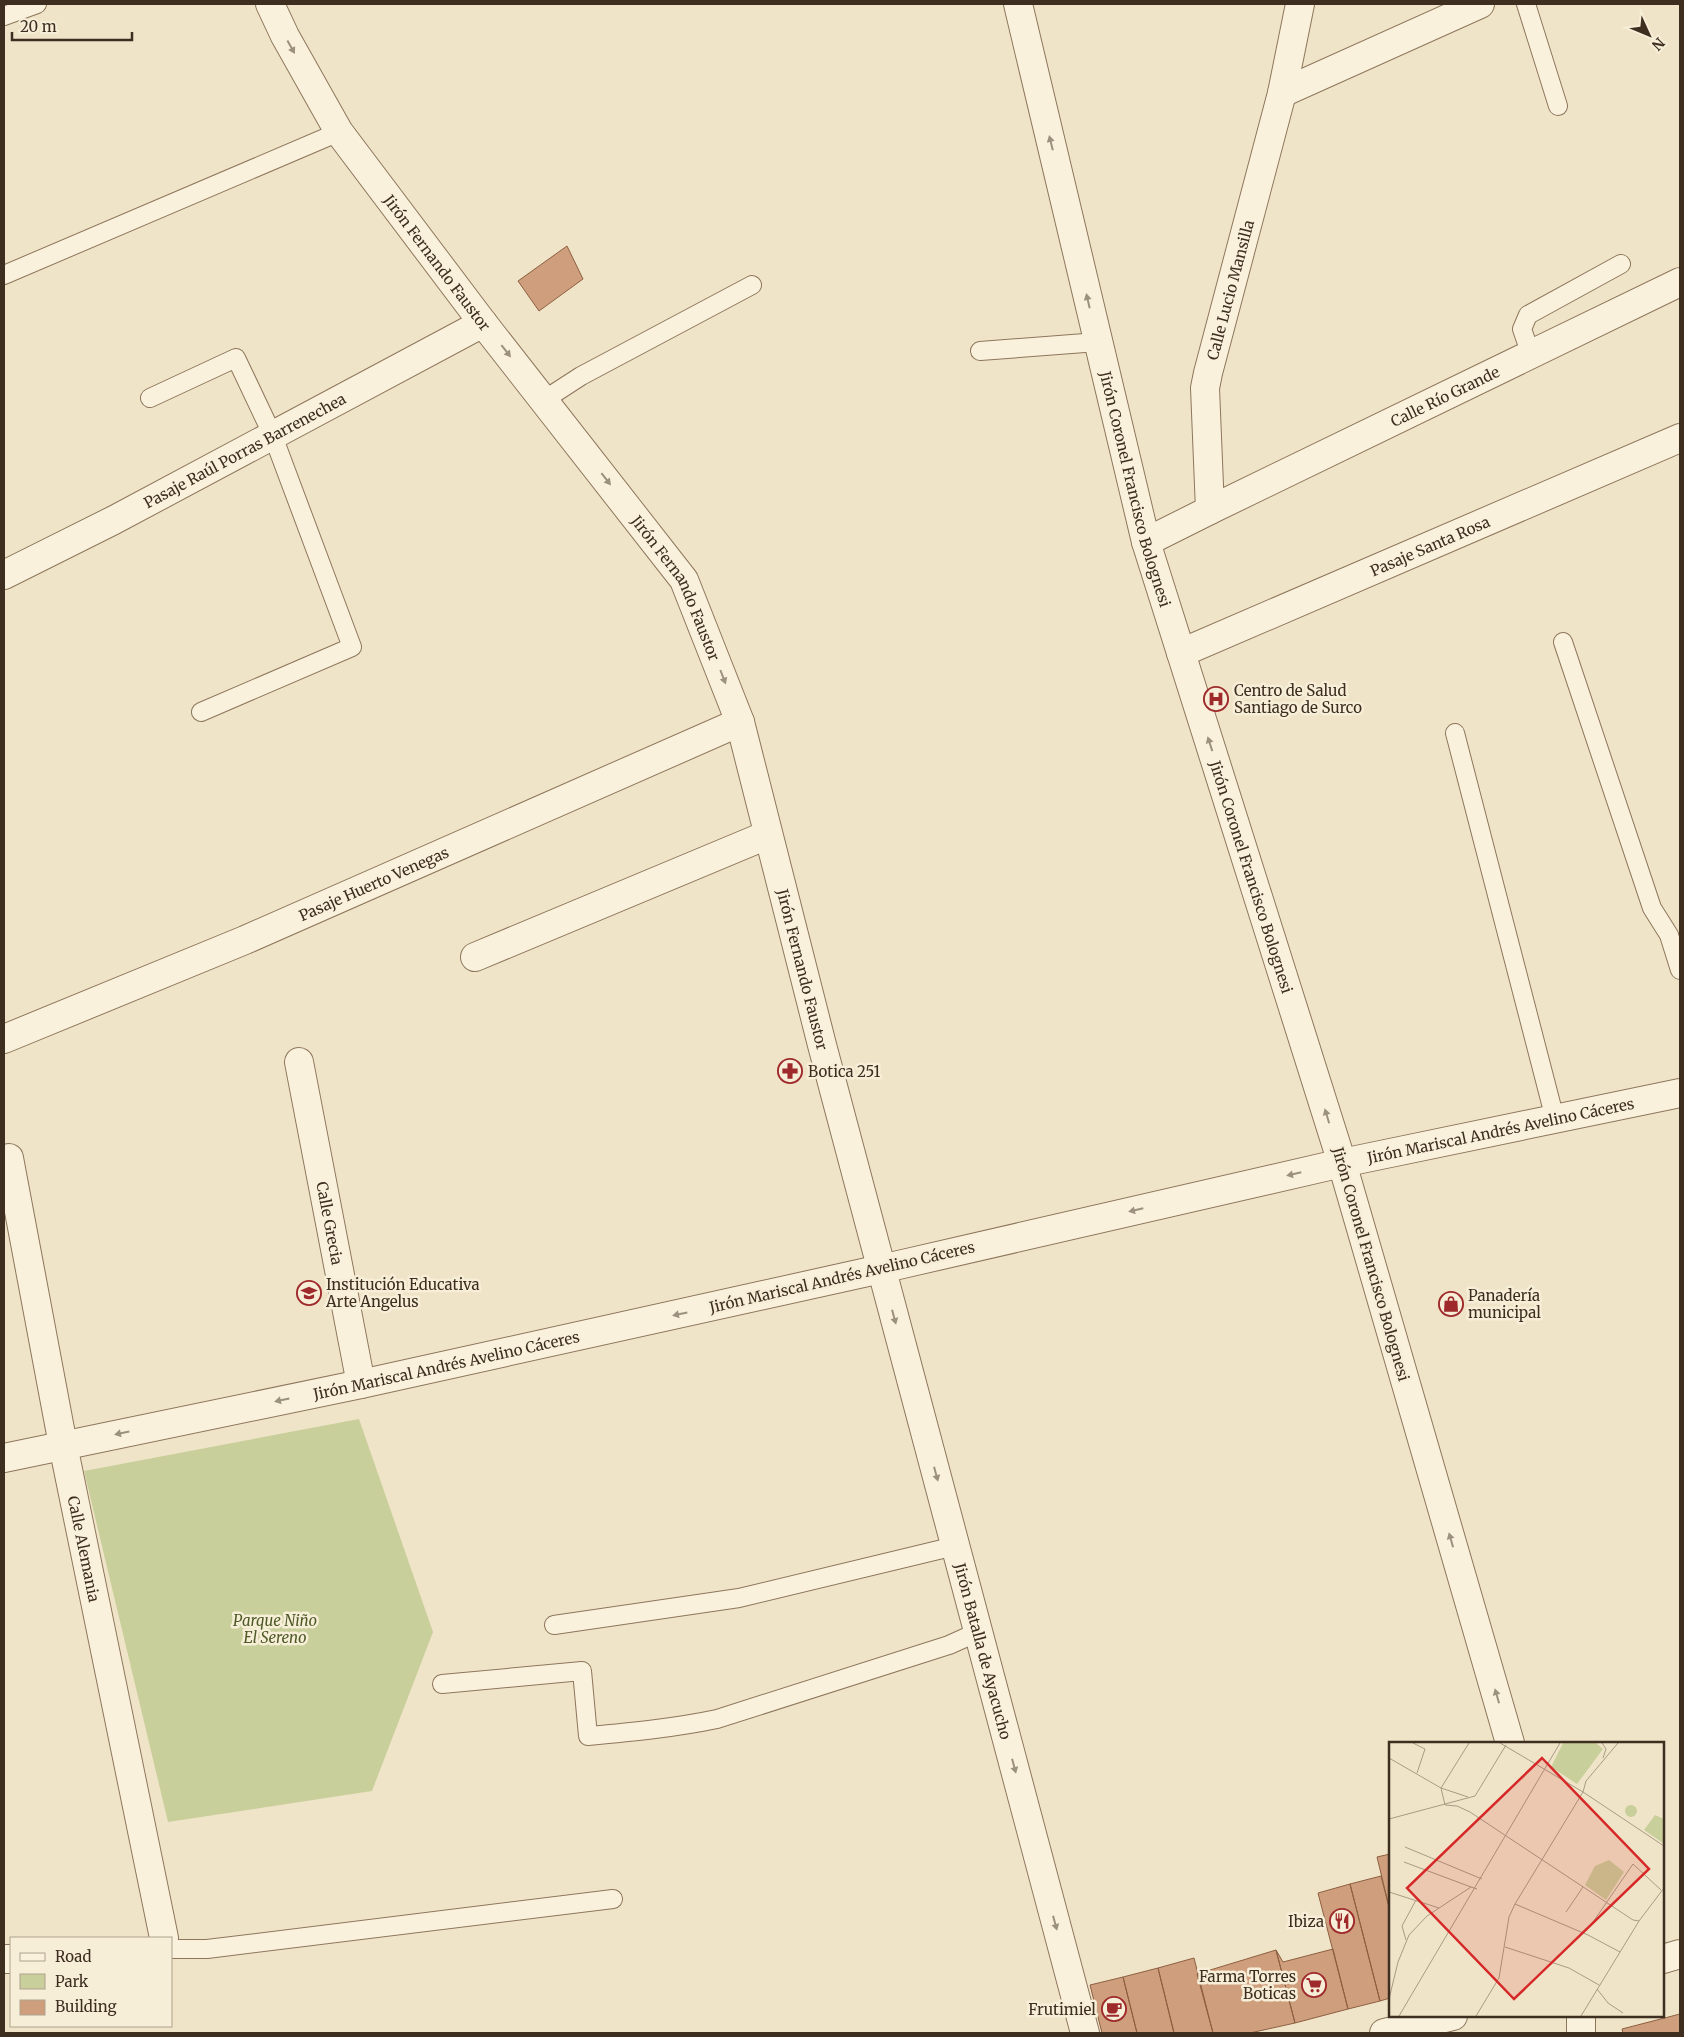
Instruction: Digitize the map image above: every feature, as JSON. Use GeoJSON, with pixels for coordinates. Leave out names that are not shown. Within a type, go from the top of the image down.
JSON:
{"type":"FeatureCollection","features":[{"type":"Feature","properties":{"kind":"street","name":"Jirón Fernando Faustor"},"geometry":{"type":"LineString","coordinates":[[270,4],[285,36],[339,132],[483,323],[684,580],[740,722],[767,835],[881,1270]]}},
{"type":"Feature","properties":{"kind":"street","name":"Jirón Coronel Francisco Bolognesi"},"geometry":{"type":"LineString","coordinates":[[1018,4],[1146,542],[1342,1163],[1510,1742]]}},
{"type":"Feature","properties":{"kind":"street","name":"Calle Lucio Mansilla"},"geometry":{"type":"LineString","coordinates":[[1210,510],[1205,388],[1282,93],[1300,4]]}},
{"type":"Feature","properties":{"kind":"street"},"geometry":{"type":"LineString","coordinates":[[1282,93],[1480,4]]}},
{"type":"Feature","properties":{"kind":"street","name":"Calle Río Grande"},"geometry":{"type":"LineString","coordinates":[[1210,510],[1680,282]]}},
{"type":"Feature","properties":{"kind":"street","name":"Pasaje Raúl Porras Barrenechea"},"geometry":{"type":"LineString","coordinates":[[4,575],[114,520],[483,323]]}},
{"type":"Feature","properties":{"kind":"street","name":"Pasaje Santa Rosa"},"geometry":{"type":"LineString","coordinates":[[1181,653],[1680,438]]}},
{"type":"Feature","properties":{"kind":"street"},"geometry":{"type":"LineString","coordinates":[[1146,542],[1210,510]]}},
{"type":"Feature","properties":{"kind":"street","name":"Pasaje Huerto Venegas"},"geometry":{"type":"LineString","coordinates":[[4,1039],[254,936],[740,722]]}},
{"type":"Feature","properties":{"kind":"street"},"geometry":{"type":"LineString","coordinates":[[475,958],[767,835]]}},
{"type":"Feature","properties":{"kind":"street","name":"Calle Grecia"},"geometry":{"type":"LineString","coordinates":[[299,1062],[362,1384]]}},
{"type":"Feature","properties":{"kind":"street","name":"Jirón Mariscal Andrés Avelino Cáceres"},"geometry":{"type":"LineString","coordinates":[[4,1458],[362,1384],[881,1270],[1342,1163],[1680,1093]]}},
{"type":"Feature","properties":{"kind":"street","name":"Calle Alemania"},"geometry":{"type":"LineString","coordinates":[[9,1158],[63,1445],[164,1937]]}},
{"type":"Feature","properties":{"kind":"street","name":"Jirón Batalla de Ayacucho"},"geometry":{"type":"LineString","coordinates":[[881,1270],[1085,2033]]}},
{"type":"Feature","properties":{"kind":"street"},"geometry":{"type":"LineString","coordinates":[[1664,1959],[1680,1954]]}},
{"type":"Feature","properties":{"kind":"street"},"geometry":{"type":"LineString","coordinates":[[1384,2033],[1449,2017]]}},
{"type":"Feature","properties":{"kind":"street"},"geometry":{"type":"LineString","coordinates":[[1581,2017],[1581,2033]]}},
{"type":"Feature","properties":{"kind":"lane"},"geometry":{"type":"LineString","coordinates":[[4,16],[37,4]]}},
{"type":"Feature","properties":{"kind":"lane"},"geometry":{"type":"LineString","coordinates":[[1526,4],[1558,106]]}},
{"type":"Feature","properties":{"kind":"lane"},"geometry":{"type":"LineString","coordinates":[[4,275],[339,132]]}},
{"type":"Feature","properties":{"kind":"lane"},"geometry":{"type":"LineString","coordinates":[[1531,355],[1522,329],[1528,315],[1621,264]]}},
{"type":"Feature","properties":{"kind":"lane"},"geometry":{"type":"LineString","coordinates":[[544,400],[580,376],[752,285]]}},
{"type":"Feature","properties":{"kind":"lane"},"geometry":{"type":"LineString","coordinates":[[980,351],[1098,342]]}},
{"type":"Feature","properties":{"kind":"lane"},"geometry":{"type":"LineString","coordinates":[[150,398],[236,358],[273,436],[352,647],[201,712]]}},
{"type":"Feature","properties":{"kind":"lane"},"geometry":{"type":"LineString","coordinates":[[1563,642],[1652,908],[1669,935],[1680,970]]}},
{"type":"Feature","properties":{"kind":"lane"},"geometry":{"type":"LineString","coordinates":[[1455,733],[1555,1119]]}},
{"type":"Feature","properties":{"kind":"lane"},"geometry":{"type":"LineString","coordinates":[[554,1625],[739,1598],[955,1546]]}},
{"type":"Feature","properties":{"kind":"lane"},"geometry":{"type":"LineString","coordinates":[[442,1684],[582,1670],[588,1736],[629,1733],[717,1719],[949,1645],[978,1632]]}},
{"type":"Feature","properties":{"kind":"lane"},"geometry":{"type":"LineString","coordinates":[[172,1949],[217,1947],[614,1899]]}},
{"type":"Feature","properties":{"kind":"green space","name":"Parque Niño El Sereno"},"geometry":{"type":"Polygon","coordinates":[[[359,1419],[433,1632],[372,1791],[168,1822],[84,1471],[359,1419]]]}},
{"type":"Feature","properties":{"kind":"building"},"geometry":{"type":"Polygon","coordinates":[[[567,246],[583,279],[539,311],[518,281],[567,246]]]}},
{"type":"Feature","properties":{"kind":"building"},"geometry":{"type":"Polygon","coordinates":[[[1389,1854],[1389,1907],[1377,1857],[1389,1854]]]}},
{"type":"Feature","properties":{"kind":"building"},"geometry":{"type":"Polygon","coordinates":[[[1381,1876],[1389,1907],[1389,1998],[1380,2001],[1350,1884],[1381,1876]]]}},
{"type":"Feature","properties":{"kind":"building","name":"Ibiza"},"geometry":{"type":"Polygon","coordinates":[[[1350,1884],[1380,2001],[1348,2009],[1318,1893],[1350,1884]]]}},
{"type":"Feature","properties":{"kind":"building","name":"Farma Torres Boticas"},"geometry":{"type":"Polygon","coordinates":[[[1333,1949],[1348,2009],[1295,2023],[1276,1950],[1283,1962],[1333,1949]]]}},
{"type":"Feature","properties":{"kind":"building"},"geometry":{"type":"Polygon","coordinates":[[[1276,1950],[1295,2023],[1250,2033],[1213,2033],[1197,1974],[1276,1950]]]}},
{"type":"Feature","properties":{"kind":"building"},"geometry":{"type":"Polygon","coordinates":[[[1194,1958],[1213,2033],[1174,2033],[1158,1968],[1194,1958]]]}},
{"type":"Feature","properties":{"kind":"building"},"geometry":{"type":"Polygon","coordinates":[[[1158,1968],[1174,2033],[1137,2033],[1123,1977],[1158,1968]]]}},
{"type":"Feature","properties":{"kind":"building","name":"Frutimiel"},"geometry":{"type":"Polygon","coordinates":[[[1123,1977],[1137,2033],[1102,2033],[1090,1985],[1123,1977]]]}},
{"type":"Feature","properties":{"kind":"building"},"geometry":{"type":"Polygon","coordinates":[[[1680,2014],[1680,2033],[1623,2033],[1622,2029],[1680,2014]]]}},
{"type":"Feature","properties":{"kind":"place","name":"Centro de Salud Santiago de Surco"},"geometry":{"type":"Point","coordinates":[1216,699]}},
{"type":"Feature","properties":{"kind":"place","name":"Botica 251"},"geometry":{"type":"Point","coordinates":[790,1071]}},
{"type":"Feature","properties":{"kind":"place","name":"Institución Educativa Arte Angelus"},"geometry":{"type":"Point","coordinates":[309,1293]}},
{"type":"Feature","properties":{"kind":"place","name":"Panadería municipal"},"geometry":{"type":"Point","coordinates":[1451,1304]}},
{"type":"Feature","properties":{"kind":"place","name":"Ibiza"},"geometry":{"type":"Point","coordinates":[1342,1921]}},
{"type":"Feature","properties":{"kind":"place","name":"Farma Torres Boticas"},"geometry":{"type":"Point","coordinates":[1314,1985]}},
{"type":"Feature","properties":{"kind":"place","name":"Frutimiel"},"geometry":{"type":"Point","coordinates":[1114,2009]}}]}
